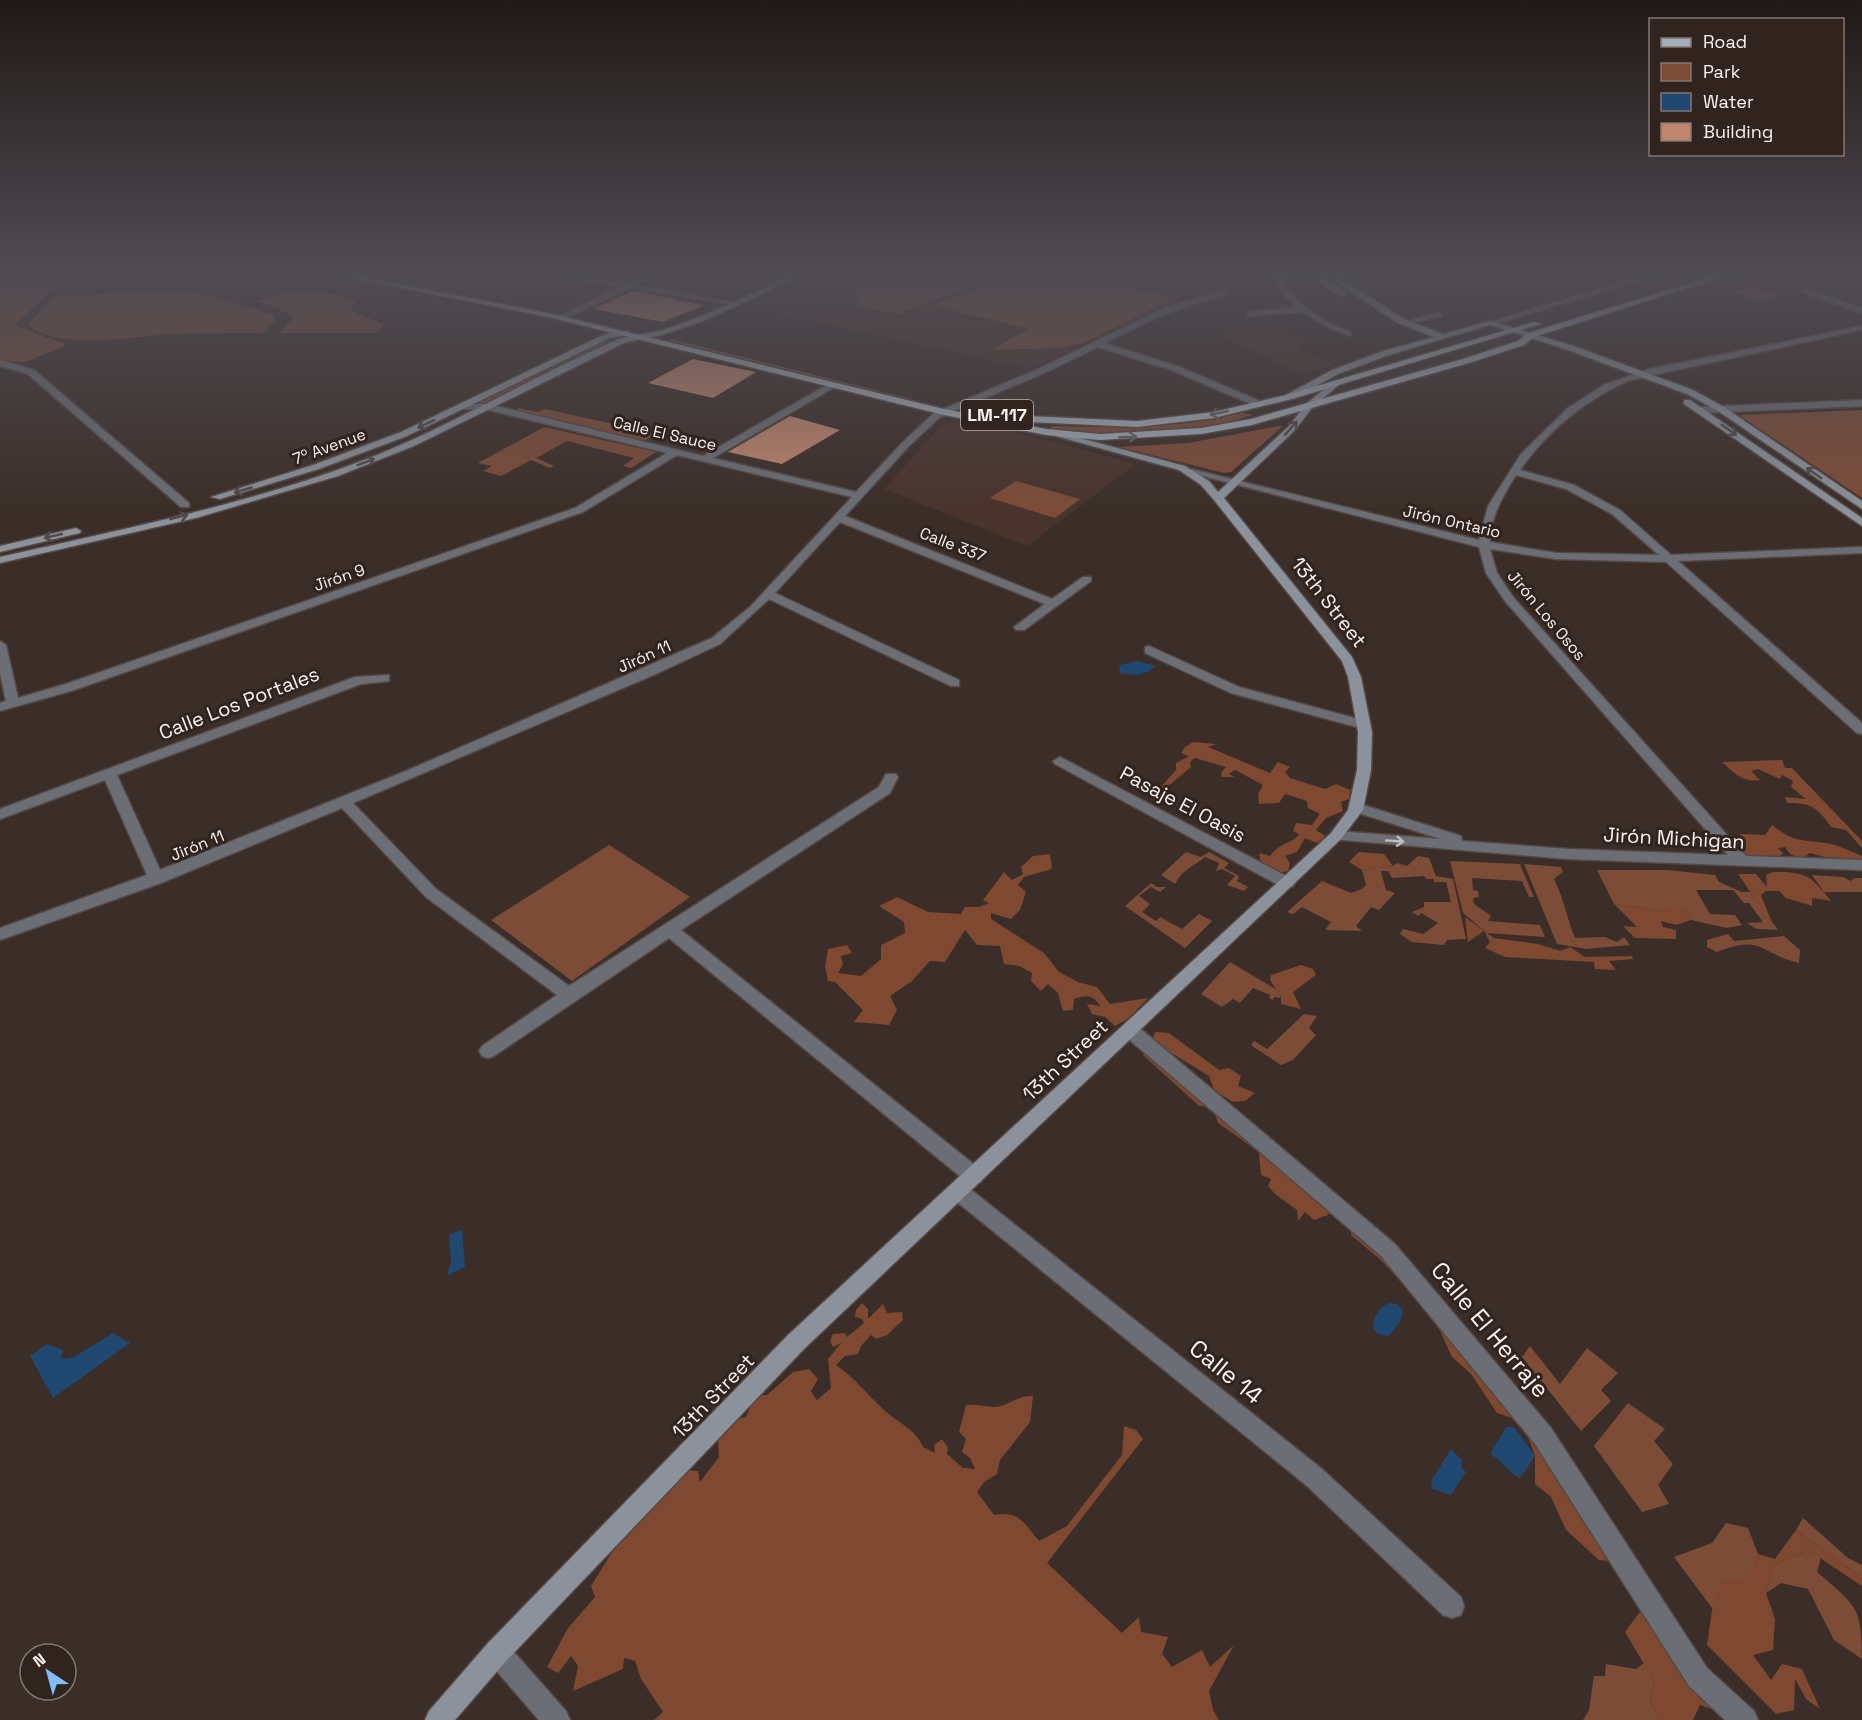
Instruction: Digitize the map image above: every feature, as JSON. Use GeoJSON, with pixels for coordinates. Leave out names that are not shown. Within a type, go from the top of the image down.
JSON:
{"type":"FeatureCollection","features":[{"type":"Feature","properties":{"kind":"main road","name":"LM-117"},"geometry":{"type":"LineString","coordinates":[[701,352],[832,385],[949,409],[1053,422],[1137,424],[1214,414],[1289,397],[1441,352]]}},
{"type":"Feature","properties":{"kind":"main road","name":"LM-117"},"geometry":{"type":"LineString","coordinates":[[732,352],[1046,432],[1100,437],[1185,432],[1252,422],[1495,352]]}},
{"type":"Feature","properties":{"kind":"street","name":"7º Avenue"},"geometry":{"type":"LineString","coordinates":[[207,500],[271,482],[360,451],[462,406],[574,352]]}},
{"type":"Feature","properties":{"kind":"street","name":"7º Avenue"},"geometry":{"type":"LineString","coordinates":[[0,560],[142,521],[280,491],[338,472],[424,438],[599,352]]}},
{"type":"Feature","properties":{"kind":"street","name":"Jirón 11"},"geometry":{"type":"LineString","coordinates":[[0,934],[156,879],[344,802],[678,660],[716,640],[768,594],[906,444],[931,420],[949,409],[1079,352]]}},
{"type":"Feature","properties":{"kind":"street"},"geometry":{"type":"LineString","coordinates":[[1124,352],[1174,368],[1259,404]]}},
{"type":"Feature","properties":{"kind":"street"},"geometry":{"type":"LineString","coordinates":[[1289,397],[1335,372],[1392,352]]}},
{"type":"Feature","properties":{"kind":"street"},"geometry":{"type":"LineString","coordinates":[[1565,352],[1664,390],[1701,410],[1862,523]]}},
{"type":"Feature","properties":{"kind":"street"},"geometry":{"type":"LineString","coordinates":[[1575,352],[1690,392],[1721,409],[1862,506]]}},
{"type":"Feature","properties":{"kind":"street","name":"Jirón Los Osos"},"geometry":{"type":"LineString","coordinates":[[1743,862],[1509,599],[1487,565],[1484,545],[1492,509],[1514,471],[1562,417],[1592,395],[1629,378],[1746,352]]}},
{"type":"Feature","properties":{"kind":"street"},"geometry":{"type":"LineString","coordinates":[[0,363],[31,372],[190,504],[174,508]]}},
{"type":"Feature","properties":{"kind":"street"},"geometry":{"type":"LineString","coordinates":[[1218,498],[1292,428],[1309,406],[1337,383]]}},
{"type":"Feature","properties":{"kind":"street"},"geometry":{"type":"LineString","coordinates":[[706,458],[832,385]]}},
{"type":"Feature","properties":{"kind":"street"},"geometry":{"type":"LineString","coordinates":[[1701,410],[1862,403]]}},
{"type":"Feature","properties":{"kind":"street","name":"Calle El Sauce"},"geometry":{"type":"LineString","coordinates":[[462,406],[488,406],[860,496]]}},
{"type":"Feature","properties":{"kind":"street","name":"Jirón Ontario"},"geometry":{"type":"LineString","coordinates":[[1046,432],[1484,545],[1575,558],[1670,559],[1862,550]]}},
{"type":"Feature","properties":{"kind":"street","name":"Jirón 9"},"geometry":{"type":"LineString","coordinates":[[0,707],[70,687],[579,510],[677,451]]}},
{"type":"Feature","properties":{"kind":"street","name":"13th Street"},"geometry":{"type":"LineString","coordinates":[[438,1720],[497,1652],[796,1342],[1287,883],[1336,836],[1357,808],[1366,749],[1357,680],[1348,660],[1218,498],[1205,483],[1182,468]]}},
{"type":"Feature","properties":{"kind":"street"},"geometry":{"type":"LineString","coordinates":[[1514,471],[1559,483],[1588,494],[1616,512],[1862,730]]}},
{"type":"Feature","properties":{"kind":"street","name":"Calle 337"},"geometry":{"type":"LineString","coordinates":[[840,518],[1053,603]]}},
{"type":"Feature","properties":{"kind":"street"},"geometry":{"type":"LineString","coordinates":[[0,549],[86,529]]}},
{"type":"Feature","properties":{"kind":"street"},"geometry":{"type":"LineString","coordinates":[[1020,627],[1087,579]]}},
{"type":"Feature","properties":{"kind":"street"},"geometry":{"type":"LineString","coordinates":[[768,594],[955,683]]}},
{"type":"Feature","properties":{"kind":"street"},"geometry":{"type":"LineString","coordinates":[[0,645],[13,704]]}},
{"type":"Feature","properties":{"kind":"street"},"geometry":{"type":"LineString","coordinates":[[1149,651],[1235,690],[1364,725]]}},
{"type":"Feature","properties":{"kind":"street","name":"Calle Los Portales"},"geometry":{"type":"LineString","coordinates":[[0,814],[110,775],[359,680],[385,678]]}},
{"type":"Feature","properties":{"kind":"street","name":"Pasaje El Oasis"},"geometry":{"type":"LineString","coordinates":[[1060,761],[1287,883]]}},
{"type":"Feature","properties":{"kind":"street"},"geometry":{"type":"LineString","coordinates":[[110,775],[156,879]]}},
{"type":"Feature","properties":{"kind":"street"},"geometry":{"type":"LineString","coordinates":[[488,1051],[569,995],[885,790],[891,777]]}},
{"type":"Feature","properties":{"kind":"street"},"geometry":{"type":"LineString","coordinates":[[344,802],[431,893],[569,995]]}},
{"type":"Feature","properties":{"kind":"street","name":"Jirón Michigan"},"geometry":{"type":"LineString","coordinates":[[1357,808],[1485,848]]}},
{"type":"Feature","properties":{"kind":"street","name":"Jirón Michigan"},"geometry":{"type":"LineString","coordinates":[[1336,836],[1485,848],[1743,862],[1862,865]]}},
{"type":"Feature","properties":{"kind":"street"},"geometry":{"type":"LineString","coordinates":[[670,930],[974,1176]]}},
{"type":"Feature","properties":{"kind":"street","name":"Calle El Herraje"},"geometry":{"type":"LineString","coordinates":[[1130,1030],[1388,1250],[1543,1436],[1698,1677],[1745,1720]]}},
{"type":"Feature","properties":{"kind":"street","name":"Calle 14"},"geometry":{"type":"LineString","coordinates":[[958,1191],[1314,1478],[1452,1606]]}},
{"type":"Feature","properties":{"kind":"street"},"geometry":{"type":"LineString","coordinates":[[497,1652],[557,1720]]}},
{"type":"Feature","properties":{"kind":"shaded area"},"geometry":{"type":"Polygon","coordinates":[[[954,352],[1066,352],[1029,369],[954,352]]]}},
{"type":"Feature","properties":{"kind":"shaded area"},"geometry":{"type":"Polygon","coordinates":[[[1255,352],[1304,352],[1335,365],[1298,374],[1255,352]]]}},
{"type":"Feature","properties":{"kind":"shaded area"},"geometry":{"type":"Polygon","coordinates":[[[977,422],[1136,464],[1027,546],[884,489],[942,425],[977,422]]]}},
{"type":"Feature","properties":{"kind":"shaded area"},"geometry":{"type":"Polygon","coordinates":[[[1193,742],[1216,744],[1208,747],[1270,773],[1278,762],[1290,767],[1285,772],[1290,778],[1325,789],[1336,784],[1350,790],[1349,799],[1341,802],[1343,811],[1326,818],[1316,830],[1327,837],[1317,843],[1305,838],[1297,852],[1285,856],[1290,863],[1288,871],[1278,873],[1261,865],[1259,853],[1270,856],[1299,834],[1293,831],[1296,823],[1312,825],[1320,814],[1308,808],[1307,801],[1285,794],[1279,803],[1259,804],[1258,794],[1263,785],[1235,770],[1229,774],[1234,777],[1222,777],[1221,773],[1226,767],[1195,758],[1190,762],[1191,767],[1161,792],[1164,802],[1159,804],[1151,798],[1176,770],[1176,763],[1189,756],[1181,753],[1193,742]]]}},
{"type":"Feature","properties":{"kind":"shaded area"},"geometry":{"type":"Polygon","coordinates":[[[1782,760],[1785,768],[1792,768],[1862,841],[1862,848],[1846,830],[1831,827],[1822,815],[1808,805],[1787,803],[1785,797],[1806,799],[1791,787],[1793,781],[1782,775],[1780,779],[1758,769],[1751,771],[1760,780],[1749,780],[1739,776],[1722,762],[1782,760]]]}},
{"type":"Feature","properties":{"kind":"shaded area"},"geometry":{"type":"Polygon","coordinates":[[[1772,825],[1796,839],[1835,845],[1848,850],[1862,856],[1862,862],[1836,860],[1810,853],[1801,859],[1790,854],[1785,847],[1778,848],[1783,853],[1779,857],[1741,858],[1736,852],[1739,846],[1725,839],[1729,835],[1739,838],[1741,834],[1765,835],[1772,825]]]}},
{"type":"Feature","properties":{"kind":"shaded area"},"geometry":{"type":"Polygon","coordinates":[[[1359,852],[1384,854],[1393,866],[1362,870],[1349,862],[1359,852]]]}},
{"type":"Feature","properties":{"kind":"shaded area"},"geometry":{"type":"Polygon","coordinates":[[[1050,854],[1052,869],[1024,877],[1018,885],[1026,892],[1020,910],[1011,919],[991,913],[991,919],[1044,953],[1059,972],[1078,982],[1097,987],[1110,1004],[1148,998],[1129,1018],[1115,1026],[1105,1017],[1092,1014],[1087,1004],[1100,1006],[1095,999],[1089,996],[1074,999],[1073,1010],[1063,1011],[1058,993],[1048,984],[1041,991],[1031,981],[1032,973],[1019,966],[1004,964],[1000,946],[977,945],[965,930],[945,962],[930,961],[912,981],[890,996],[897,1010],[889,1025],[854,1022],[863,1010],[835,982],[828,981],[825,967],[828,949],[847,945],[852,953],[841,956],[843,964],[838,973],[861,976],[881,959],[881,945],[905,933],[904,922],[879,906],[897,897],[928,912],[961,914],[965,907],[979,907],[989,903],[983,900],[1004,872],[1012,880],[1023,874],[1021,867],[1033,856],[1050,854]]]}},
{"type":"Feature","properties":{"kind":"shaded area"},"geometry":{"type":"Polygon","coordinates":[[[1773,872],[1801,874],[1807,877],[1831,901],[1812,898],[1812,906],[1786,898],[1779,891],[1766,891],[1761,895],[1773,925],[1738,874],[1756,874],[1767,887],[1766,875],[1773,872]]]}},
{"type":"Feature","properties":{"kind":"shaded area"},"geometry":{"type":"Polygon","coordinates":[[[1614,904],[1664,911],[1669,907],[1684,906],[1691,920],[1676,925],[1661,921],[1663,927],[1676,930],[1676,939],[1635,938],[1623,926],[1637,927],[1614,904]]]}},
{"type":"Feature","properties":{"kind":"shaded area"},"geometry":{"type":"Polygon","coordinates":[[[1465,917],[1494,938],[1538,944],[1560,951],[1570,947],[1585,957],[1632,956],[1633,959],[1609,961],[1616,970],[1595,969],[1594,962],[1505,957],[1485,948],[1490,942],[1484,931],[1468,942],[1465,917]]]}},
{"type":"Feature","properties":{"kind":"shaded area"},"geometry":{"type":"Polygon","coordinates":[[[1301,965],[1313,969],[1316,975],[1293,992],[1301,1009],[1281,1004],[1281,997],[1270,980],[1271,975],[1301,965]]]}},
{"type":"Feature","properties":{"kind":"shaded area"},"geometry":{"type":"Polygon","coordinates":[[[1155,1032],[1169,1033],[1219,1070],[1229,1068],[1241,1076],[1238,1086],[1255,1093],[1245,1101],[1233,1102],[1214,1090],[1209,1076],[1152,1041],[1155,1032]]]}},
{"type":"Feature","properties":{"kind":"shaded area"},"geometry":{"type":"Polygon","coordinates":[[[1151,1052],[1332,1208],[1328,1215],[1314,1220],[1305,1212],[1298,1221],[1297,1210],[1268,1186],[1271,1179],[1261,1175],[1259,1152],[1218,1123],[1213,1107],[1199,1106],[1143,1055],[1151,1052]]]}},
{"type":"Feature","properties":{"kind":"shaded area"},"geometry":{"type":"Polygon","coordinates":[[[1352,1225],[1383,1253],[1540,1440],[1612,1561],[1599,1560],[1566,1530],[1551,1497],[1535,1484],[1535,1456],[1528,1436],[1512,1418],[1497,1413],[1471,1374],[1452,1357],[1435,1320],[1382,1261],[1351,1235],[1352,1225]]]}},
{"type":"Feature","properties":{"kind":"shaded area"},"geometry":{"type":"Polygon","coordinates":[[[862,1303],[868,1309],[868,1319],[883,1304],[887,1313],[902,1312],[903,1320],[887,1335],[876,1339],[871,1335],[861,1346],[858,1354],[845,1356],[836,1365],[887,1413],[911,1431],[923,1447],[935,1453],[934,1445],[942,1439],[948,1448],[947,1454],[963,1468],[975,1469],[970,1458],[962,1452],[966,1439],[959,1432],[966,1405],[995,1407],[1023,1397],[1033,1396],[1030,1422],[1000,1460],[997,1474],[984,1482],[977,1492],[994,1515],[1015,1516],[1039,1541],[1067,1526],[1122,1455],[1124,1426],[1136,1430],[1143,1439],[1047,1563],[1122,1633],[1139,1617],[1141,1632],[1168,1637],[1162,1654],[1172,1667],[1202,1650],[1210,1667],[1234,1645],[1209,1691],[1213,1710],[1219,1720],[654,1720],[663,1712],[641,1679],[635,1661],[624,1658],[623,1669],[573,1691],[578,1666],[571,1656],[558,1673],[547,1667],[568,1628],[595,1597],[591,1586],[622,1536],[683,1470],[698,1471],[700,1482],[719,1457],[718,1440],[731,1420],[746,1417],[755,1395],[767,1395],[793,1372],[809,1369],[818,1379],[811,1391],[817,1400],[831,1388],[828,1359],[841,1343],[833,1347],[830,1341],[833,1334],[845,1333],[847,1337],[864,1323],[861,1318],[855,1317],[856,1310],[862,1303]]]}},
{"type":"Feature","properties":{"kind":"shaded area"},"geometry":{"type":"Polygon","coordinates":[[[1796,1530],[1862,1578],[1862,1586],[1808,1550],[1774,1566],[1766,1593],[1775,1619],[1773,1650],[1753,1655],[1771,1680],[1782,1664],[1802,1669],[1820,1709],[1806,1699],[1795,1679],[1794,1710],[1776,1714],[1707,1645],[1713,1603],[1723,1582],[1749,1579],[1758,1554],[1775,1559],[1796,1530]]]}},
{"type":"Feature","properties":{"kind":"shaded area"},"geometry":{"type":"Polygon","coordinates":[[[1642,1609],[1718,1711],[1700,1705],[1693,1720],[1659,1720],[1650,1699],[1654,1681],[1625,1632],[1642,1609]]]}},
{"type":"Feature","properties":{"kind":"green space"},"geometry":{"type":"Polygon","coordinates":[[[0,352],[50,352],[25,362],[0,361],[0,352]]]}},
{"type":"Feature","properties":{"kind":"green space"},"geometry":{"type":"Polygon","coordinates":[[[580,352],[591,352],[488,404],[475,403],[580,352]]]}},
{"type":"Feature","properties":{"kind":"green space"},"geometry":{"type":"Polygon","coordinates":[[[713,352],[725,352],[939,406],[935,408],[713,352]]]}},
{"type":"Feature","properties":{"kind":"green space"},"geometry":{"type":"Polygon","coordinates":[[[518,408],[538,412],[545,409],[659,434],[643,441],[513,411],[518,408]]]}},
{"type":"Feature","properties":{"kind":"green space"},"geometry":{"type":"Polygon","coordinates":[[[1862,410],[1862,498],[1739,415],[1862,410]]]}},
{"type":"Feature","properties":{"kind":"green space"},"geometry":{"type":"Polygon","coordinates":[[[1241,413],[1253,415],[1226,423],[1139,434],[1094,435],[1051,429],[1051,426],[1171,425],[1241,413]]]}},
{"type":"Feature","properties":{"kind":"green space"},"geometry":{"type":"Polygon","coordinates":[[[1283,426],[1231,472],[1224,473],[1119,447],[1188,443],[1283,426]]]}},
{"type":"Feature","properties":{"kind":"green space"},"geometry":{"type":"Polygon","coordinates":[[[544,427],[656,452],[631,468],[623,466],[634,458],[567,441],[536,458],[554,466],[550,468],[531,460],[501,476],[483,471],[492,466],[478,463],[544,427]]]}},
{"type":"Feature","properties":{"kind":"green space"},"geometry":{"type":"Polygon","coordinates":[[[1016,481],[1080,499],[1055,518],[990,498],[1016,481]]]}},
{"type":"Feature","properties":{"kind":"green space"},"geometry":{"type":"Polygon","coordinates":[[[609,845],[690,897],[572,981],[491,920],[609,845]]]}},
{"type":"Feature","properties":{"kind":"green space"},"geometry":{"type":"Polygon","coordinates":[[[1186,852],[1201,857],[1209,852],[1229,863],[1224,868],[1239,876],[1237,881],[1248,887],[1244,891],[1227,885],[1235,876],[1222,869],[1216,871],[1219,863],[1205,857],[1185,871],[1175,884],[1161,875],[1186,852]]]}},
{"type":"Feature","properties":{"kind":"green space"},"geometry":{"type":"Polygon","coordinates":[[[1418,856],[1429,858],[1436,876],[1453,879],[1466,939],[1447,940],[1444,945],[1412,942],[1400,934],[1403,929],[1423,934],[1438,923],[1421,913],[1418,916],[1412,912],[1424,907],[1424,902],[1451,902],[1446,882],[1434,882],[1434,879],[1427,879],[1424,876],[1392,878],[1388,871],[1381,871],[1386,890],[1395,893],[1379,910],[1371,907],[1356,926],[1362,931],[1325,930],[1331,922],[1302,907],[1293,914],[1287,912],[1322,881],[1351,893],[1366,885],[1362,870],[1393,866],[1397,863],[1407,866],[1418,856]]]}},
{"type":"Feature","properties":{"kind":"green space"},"geometry":{"type":"Polygon","coordinates":[[[1450,861],[1520,864],[1534,897],[1529,897],[1522,881],[1472,878],[1473,890],[1478,891],[1479,897],[1473,898],[1474,904],[1491,916],[1488,921],[1540,925],[1545,937],[1487,933],[1463,913],[1450,861]]]}},
{"type":"Feature","properties":{"kind":"green space"},"geometry":{"type":"Polygon","coordinates":[[[1524,864],[1561,867],[1563,872],[1554,879],[1575,938],[1605,937],[1617,942],[1624,937],[1630,945],[1586,949],[1557,944],[1524,864]]]}},
{"type":"Feature","properties":{"kind":"green space"},"geometry":{"type":"Polygon","coordinates":[[[1597,870],[1667,870],[1715,875],[1719,882],[1742,892],[1750,892],[1778,930],[1757,929],[1747,923],[1763,922],[1749,903],[1744,903],[1733,890],[1696,890],[1710,914],[1735,915],[1742,925],[1727,928],[1691,920],[1684,906],[1664,911],[1614,904],[1597,870]]]}},
{"type":"Feature","properties":{"kind":"green space"},"geometry":{"type":"Polygon","coordinates":[[[1812,875],[1843,877],[1851,881],[1854,878],[1862,878],[1862,892],[1824,892],[1812,875]]]}},
{"type":"Feature","properties":{"kind":"green space"},"geometry":{"type":"Polygon","coordinates":[[[1151,883],[1157,887],[1166,887],[1160,892],[1151,887],[1139,896],[1150,904],[1142,912],[1156,921],[1160,917],[1182,929],[1199,914],[1212,921],[1185,948],[1125,906],[1151,883]]]}},
{"type":"Feature","properties":{"kind":"green space"},"geometry":{"type":"Polygon","coordinates":[[[1728,934],[1734,941],[1784,936],[1800,950],[1799,963],[1752,945],[1732,947],[1717,952],[1707,947],[1707,940],[1728,934]]]}},
{"type":"Feature","properties":{"kind":"green space"},"geometry":{"type":"Polygon","coordinates":[[[1230,962],[1277,990],[1281,998],[1274,997],[1273,1000],[1269,998],[1270,995],[1253,988],[1240,1003],[1233,999],[1222,1007],[1201,994],[1230,962]]]}},
{"type":"Feature","properties":{"kind":"green space"},"geometry":{"type":"Polygon","coordinates":[[[1304,1014],[1317,1016],[1309,1028],[1316,1035],[1293,1060],[1281,1065],[1251,1045],[1254,1041],[1267,1049],[1304,1014]]]}},
{"type":"Feature","properties":{"kind":"green space"},"geometry":{"type":"Polygon","coordinates":[[[1530,1346],[1560,1384],[1587,1348],[1618,1373],[1601,1390],[1611,1401],[1581,1431],[1522,1357],[1530,1346]]]}},
{"type":"Feature","properties":{"kind":"green space"},"geometry":{"type":"Polygon","coordinates":[[[1628,1403],[1665,1429],[1654,1441],[1673,1464],[1658,1485],[1669,1504],[1642,1512],[1594,1446],[1628,1403]]]}},
{"type":"Feature","properties":{"kind":"green space"},"geometry":{"type":"Polygon","coordinates":[[[1803,1518],[1848,1558],[1862,1565],[1862,1578],[1796,1530],[1803,1518]]]}},
{"type":"Feature","properties":{"kind":"green space"},"geometry":{"type":"Polygon","coordinates":[[[1726,1523],[1748,1528],[1758,1554],[1749,1580],[1723,1582],[1712,1608],[1674,1557],[1712,1543],[1726,1523]]]}},
{"type":"Feature","properties":{"kind":"green space"},"geometry":{"type":"Polygon","coordinates":[[[1808,1550],[1821,1558],[1817,1572],[1854,1608],[1860,1628],[1862,1659],[1834,1640],[1808,1589],[1781,1583],[1766,1593],[1774,1566],[1808,1550]]]}},
{"type":"Feature","properties":{"kind":"green space"},"geometry":{"type":"Polygon","coordinates":[[[1644,1663],[1654,1681],[1650,1699],[1659,1720],[1583,1720],[1589,1710],[1594,1676],[1605,1676],[1606,1664],[1636,1669],[1644,1663]]]}},
{"type":"Feature","properties":{"kind":"water"},"geometry":{"type":"Polygon","coordinates":[[[1138,661],[1155,666],[1143,674],[1119,673],[1120,665],[1138,661]]]}},
{"type":"Feature","properties":{"kind":"water"},"geometry":{"type":"Polygon","coordinates":[[[462,1229],[465,1267],[447,1276],[451,1261],[449,1235],[462,1229]]]}},
{"type":"Feature","properties":{"kind":"water"},"geometry":{"type":"Polygon","coordinates":[[[1389,1303],[1398,1304],[1403,1312],[1400,1322],[1389,1336],[1378,1334],[1373,1328],[1377,1313],[1389,1303]]]}},
{"type":"Feature","properties":{"kind":"water"},"geometry":{"type":"Polygon","coordinates":[[[113,1333],[130,1343],[53,1398],[30,1356],[47,1344],[63,1350],[61,1359],[74,1357],[113,1333]]]}},
{"type":"Feature","properties":{"kind":"water"},"geometry":{"type":"Polygon","coordinates":[[[1506,1427],[1514,1427],[1535,1456],[1520,1478],[1490,1454],[1506,1427]]]}},
{"type":"Feature","properties":{"kind":"water"},"geometry":{"type":"Polygon","coordinates":[[[1451,1449],[1462,1460],[1461,1467],[1466,1472],[1451,1495],[1432,1489],[1431,1481],[1451,1449]]]}},
{"type":"Feature","properties":{"kind":"building"},"geometry":{"type":"Polygon","coordinates":[[[693,359],[756,372],[713,398],[648,383],[693,359]]]}},
{"type":"Feature","properties":{"kind":"building"},"geometry":{"type":"Polygon","coordinates":[[[790,416],[840,430],[782,464],[728,452],[790,416]]]}}]}
